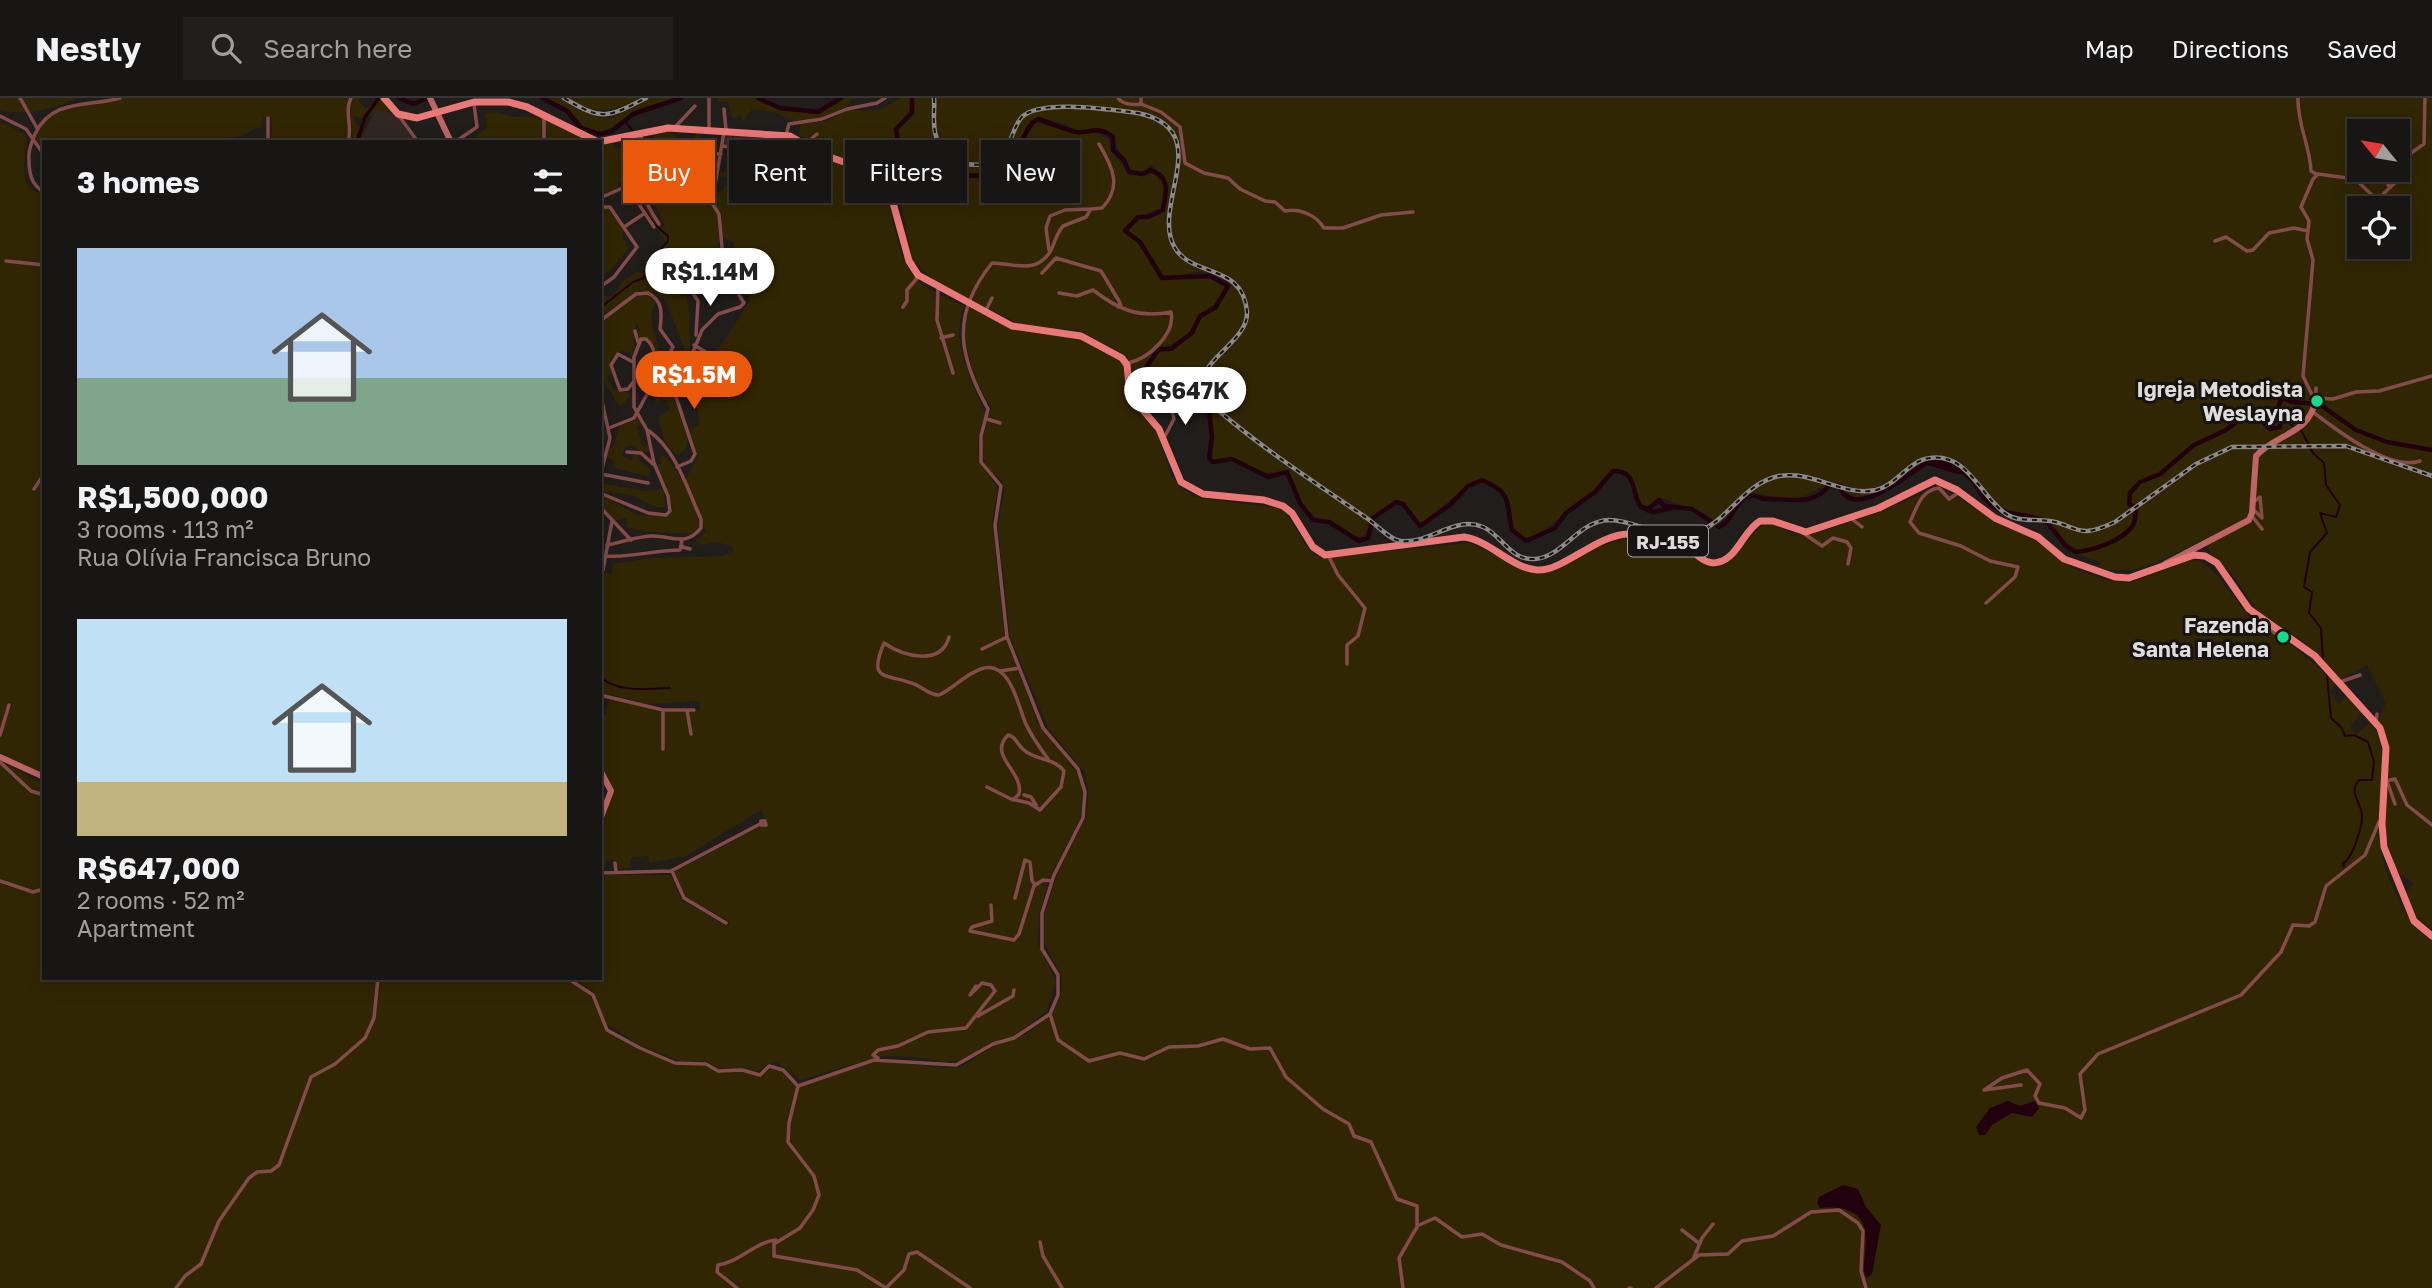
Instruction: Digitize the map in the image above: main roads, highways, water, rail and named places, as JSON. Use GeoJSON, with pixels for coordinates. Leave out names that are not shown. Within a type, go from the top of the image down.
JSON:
{"type":"FeatureCollection","features":[{"type":"Feature","properties":{"kind":"main road"},"geometry":{"type":"LineString","coordinates":[[384,98],[398,114],[417,118],[437,115],[472,101],[485,99]]}},
{"type":"Feature","properties":{"kind":"main road","name":"RJ-155"},"geometry":{"type":"LineString","coordinates":[[485,99],[520,105],[593,140]]}},
{"type":"Feature","properties":{"kind":"main road","name":"RJ-155"},"geometry":{"type":"LineString","coordinates":[[601,140],[674,128],[786,135],[821,154],[864,169],[881,183],[894,205],[910,265],[919,276],[985,312],[1023,329],[1081,336],[1119,356],[1126,364],[1130,395],[1156,424],[1164,438],[1176,475],[1189,488],[1203,495],[1280,504],[1295,517],[1313,547],[1331,559],[1338,554],[1464,537],[1483,542],[1538,570],[1553,566],[1608,538],[1629,534],[1681,544],[1705,561],[1715,563],[1728,557],[1760,521],[1773,521],[1801,532],[1879,508],[1933,481],[1942,482],[1959,492],[1995,518],[2038,537],[2073,563],[2125,579],[2192,555],[2208,557],[2220,566],[2249,609],[2315,656],[2376,718],[2386,748],[2384,847],[2418,926],[2432,936]]}},
{"type":"Feature","properties":{"kind":"waterway"},"geometry":{"type":"LineString","coordinates":[[358,140],[365,117],[379,98]]}},
{"type":"Feature","properties":{"kind":"waterway"},"geometry":{"type":"LineString","coordinates":[[399,98],[413,104],[428,98]]}},
{"type":"Feature","properties":{"kind":"waterway"},"geometry":{"type":"LineString","coordinates":[[542,98],[567,111],[581,128],[600,134],[612,131],[633,114],[681,98]]}},
{"type":"Feature","properties":{"kind":"waterway"},"geometry":{"type":"LineString","coordinates":[[758,98],[780,108],[818,112],[841,98]]}},
{"type":"Feature","properties":{"kind":"waterway"},"geometry":{"type":"LineString","coordinates":[[912,98],[912,113],[896,129],[900,154],[897,175],[902,179],[930,179],[939,170],[942,162],[957,165],[963,175],[981,176],[988,171],[1004,172],[1012,163],[1022,159],[1020,143],[1032,123],[1038,119],[1076,132],[1098,130],[1107,133],[1113,137],[1113,150],[1124,160],[1129,172],[1143,174],[1150,170],[1161,176],[1166,186],[1163,210],[1148,217],[1138,217],[1125,231],[1140,242],[1162,278],[1210,276],[1228,286],[1215,308],[1200,316],[1192,333],[1171,349],[1159,349],[1141,375],[1142,382],[1155,394],[1209,410],[1212,437],[1209,458],[1213,462],[1232,459],[1268,477],[1287,472],[1300,503],[1313,520],[1329,522],[1359,541],[1368,538],[1373,518],[1396,502],[1403,504],[1420,526],[1450,505],[1468,486],[1482,480],[1504,495],[1512,530],[1526,541],[1555,528],[1566,513],[1595,492],[1613,471],[1627,475],[1641,507],[1648,509],[1659,500],[1664,506],[1692,509],[1719,527],[1728,520],[1740,502],[1750,496],[1765,499],[1809,499],[1830,484],[1839,486],[1847,496],[1858,500],[1884,491],[1932,460],[1962,471],[1995,507],[2046,521],[2066,546],[2076,552],[2108,544],[2128,531],[2134,523],[2136,508],[2129,504],[2130,493],[2140,482],[2160,474],[2194,445],[2226,430],[2243,417],[2260,419],[2270,429],[2280,427],[2279,405],[2282,398],[2292,402],[2319,404],[2356,430],[2387,442],[2432,450]]}},
{"type":"Feature","properties":{"kind":"waterway"},"geometry":{"type":"LineString","coordinates":[[624,120],[633,131]]}},
{"type":"Feature","properties":{"kind":"waterway"},"geometry":{"type":"LineString","coordinates":[[602,306],[633,282],[644,278],[654,257],[668,241],[668,236],[652,221],[640,201],[639,188],[648,167],[636,136]]}},
{"type":"Feature","properties":{"kind":"waterway"},"geometry":{"type":"LineString","coordinates":[[2280,416],[2293,426]]}},
{"type":"Feature","properties":{"kind":"waterway"},"geometry":{"type":"LineString","coordinates":[[2301,430],[2313,453],[2324,463],[2326,485],[2340,505],[2336,517],[2320,513],[2327,533],[2310,552],[2304,587],[2312,592],[2309,613],[2321,628],[2323,660]]}},
{"type":"Feature","properties":{"kind":"waterway"},"geometry":{"type":"LineString","coordinates":[[1929,463],[1959,472]]}},
{"type":"Feature","properties":{"kind":"waterway"},"geometry":{"type":"LineString","coordinates":[[1647,510],[1654,512],[1671,508]]}},
{"type":"Feature","properties":{"kind":"waterway"},"geometry":{"type":"LineString","coordinates":[[2327,675],[2331,718],[2341,727],[2345,736],[2354,735],[2368,742],[2374,762],[2372,780],[2359,780],[2356,785],[2355,794],[2362,812],[2362,822],[2353,850],[2343,863],[2344,867]]}},
{"type":"Feature","properties":{"kind":"waterway"},"geometry":{"type":"LineString","coordinates":[[602,678],[623,688],[670,688]]}},
{"type":"Feature","properties":{"kind":"railway"},"geometry":{"type":"LineString","coordinates":[[564,98],[587,111],[605,114],[622,110],[646,98]]}},
{"type":"Feature","properties":{"kind":"railway"},"geometry":{"type":"LineString","coordinates":[[934,98],[936,136],[945,153],[960,163],[979,165],[998,160],[1006,150],[1021,118],[1043,108],[1077,107],[1138,113],[1160,121],[1173,133],[1178,149],[1178,166],[1169,222],[1171,239],[1178,252],[1188,261],[1235,284],[1243,295],[1247,312],[1244,325],[1236,337],[1206,371],[1203,383],[1206,396],[1219,411],[1255,440],[1397,540],[1412,541],[1452,527],[1473,524],[1490,531],[1519,556],[1535,559],[1554,552],[1579,532],[1598,522],[1620,521],[1670,535],[1692,534],[1715,522],[1744,495],[1766,480],[1791,475],[1852,490],[1876,490],[1916,463],[1930,458],[1943,458],[1964,469],[1997,506],[2011,517],[2055,522],[2084,531],[2099,529],[2115,522],[2196,464],[2232,447],[2346,446],[2432,476]]}},
{"type":"Feature","properties":{"kind":"place","name":"Igreja Metodista Weslayna"},"geometry":{"type":"Point","coordinates":[2317,401]}},
{"type":"Feature","properties":{"kind":"place","name":"Fazenda Santa Helena"},"geometry":{"type":"Point","coordinates":[2283,637]}}]}
